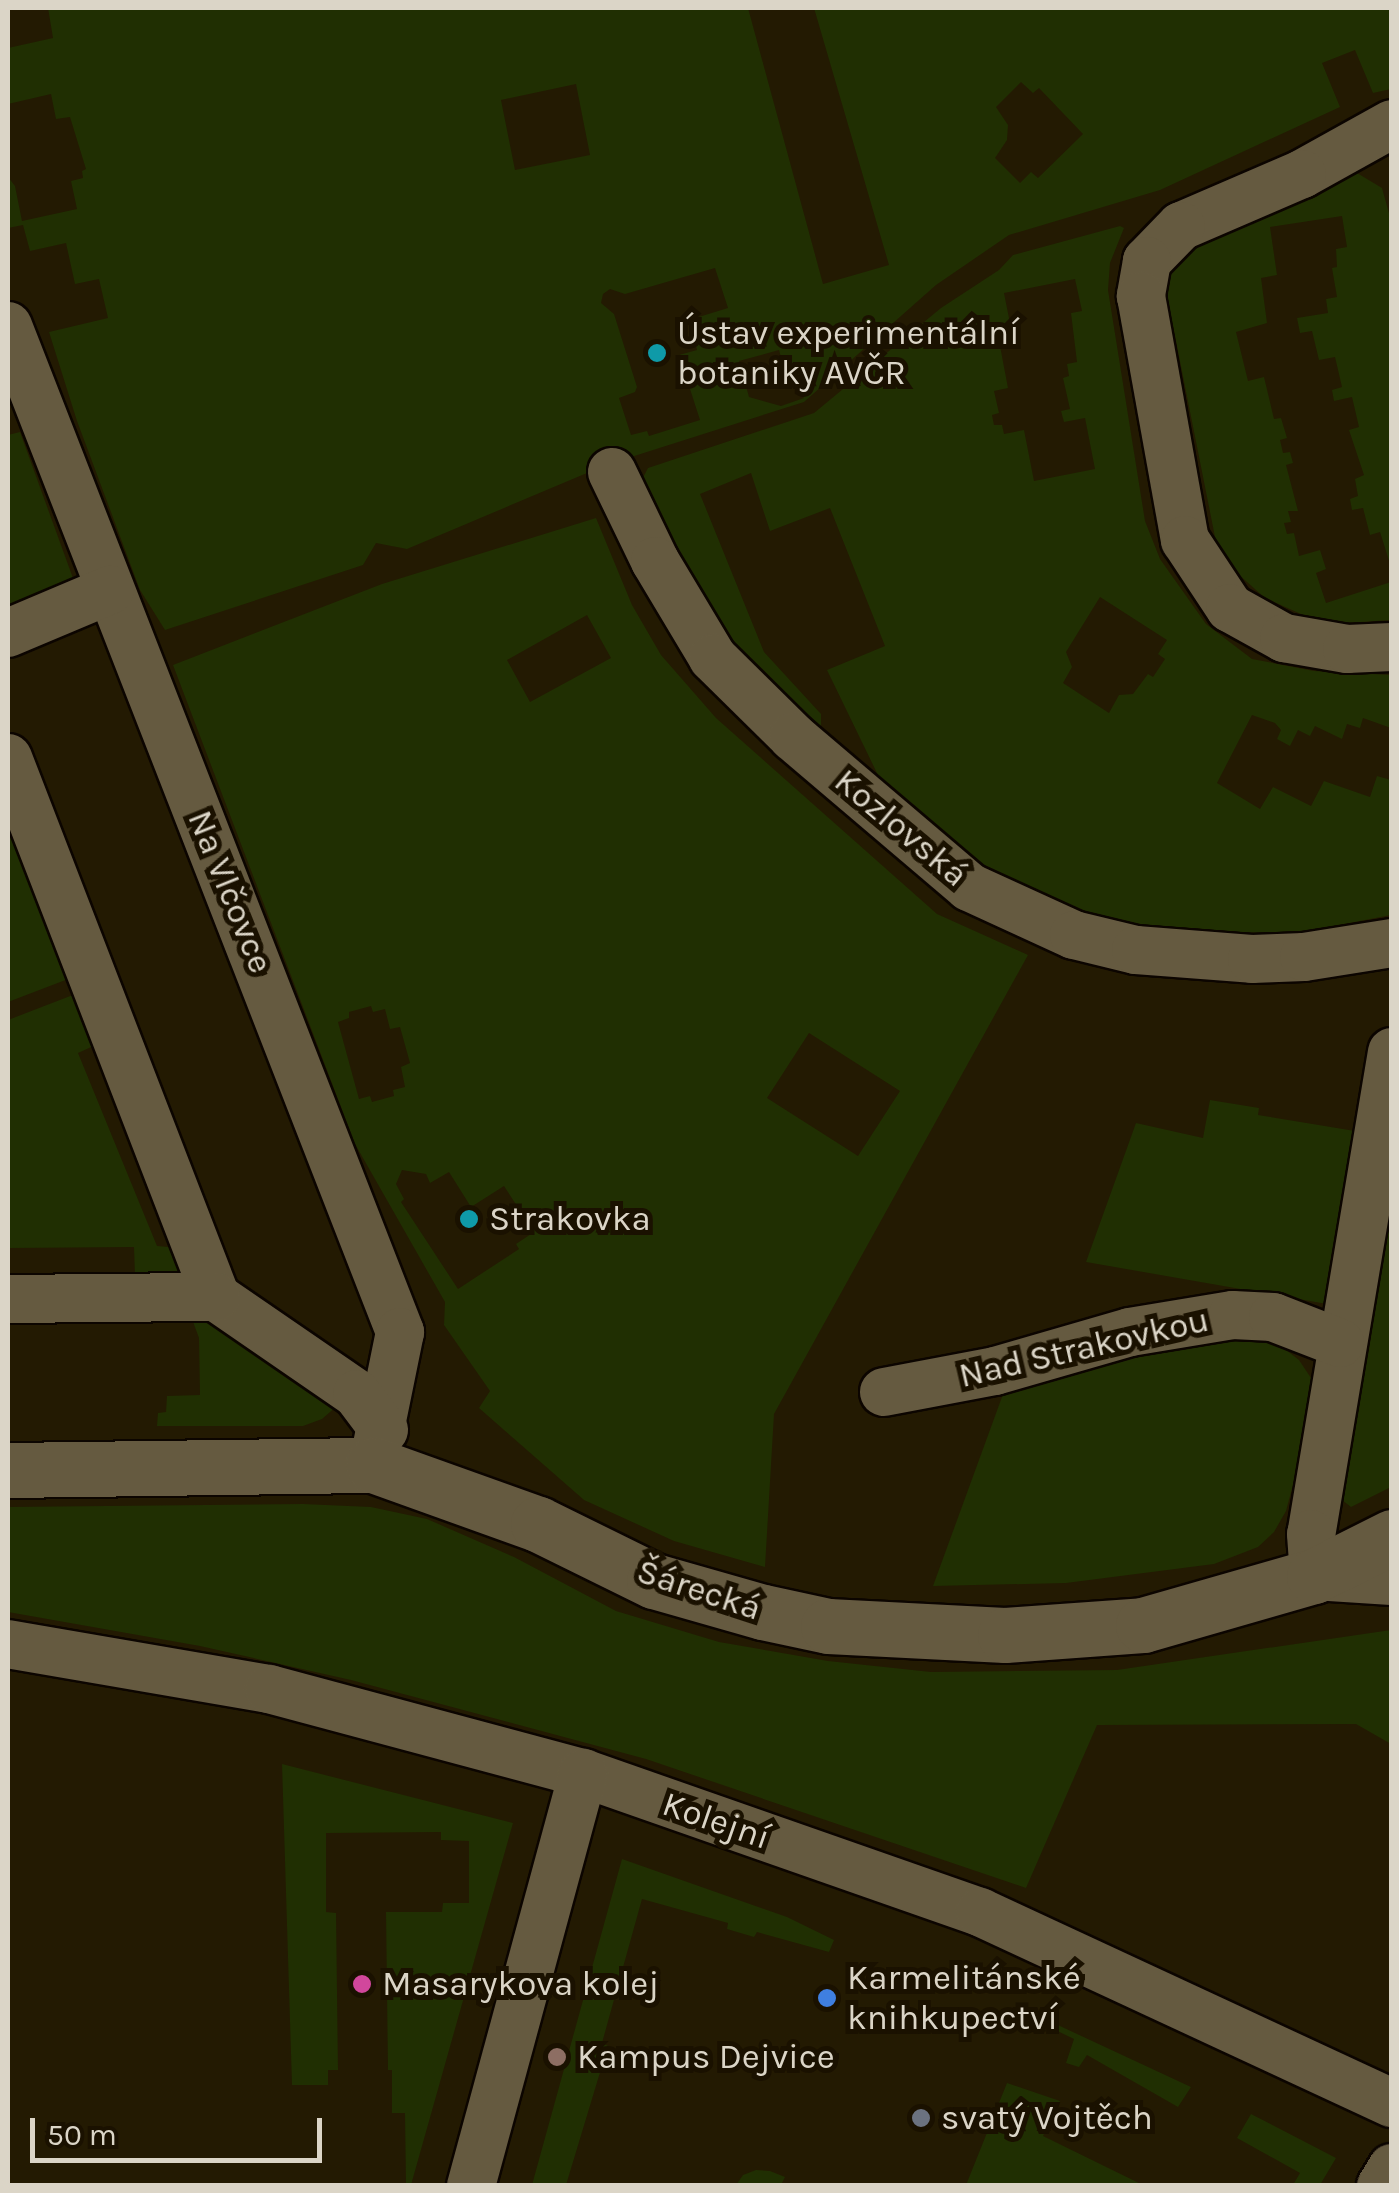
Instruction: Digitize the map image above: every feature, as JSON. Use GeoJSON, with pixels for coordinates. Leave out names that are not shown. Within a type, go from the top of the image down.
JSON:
{"type":"FeatureCollection","features":[{"type":"Feature","properties":{"kind":"street"},"geometry":{"type":"LineString","coordinates":[[1392,124],[1302,174],[1180,226],[1147,260],[1141,296],[1185,540],[1230,608],[1284,638],[1347,649],[1392,647]]}},
{"type":"Feature","properties":{"kind":"street","name":"Na Vlčovce"},"geometry":{"type":"LineString","coordinates":[[8,326],[400,1332],[379,1448]]}},
{"type":"Feature","properties":{"kind":"street","name":"Kozlovská"},"geometry":{"type":"LineString","coordinates":[[612,472],[655,561],[713,658],[794,737],[969,887],[1074,935],[1136,950],[1252,959],[1304,957],[1392,943]]}},
{"type":"Feature","properties":{"kind":"street"},"geometry":{"type":"LineString","coordinates":[[8,633],[110,590]]}},
{"type":"Feature","properties":{"kind":"street"},"geometry":{"type":"LineString","coordinates":[[8,758],[216,1296],[357,1394],[379,1448]]}},
{"type":"Feature","properties":{"kind":"street"},"geometry":{"type":"LineString","coordinates":[[1392,1052],[1340,1343],[1311,1534],[1314,1576],[1392,1581]]}},
{"type":"Feature","properties":{"kind":"street"},"geometry":{"type":"LineString","coordinates":[[8,1299],[216,1296]]}},
{"type":"Feature","properties":{"kind":"street","name":"Nad Strakovkou"},"geometry":{"type":"LineString","coordinates":[[884,1392],[995,1371],[1130,1332],[1233,1315],[1272,1317],[1340,1343]]}},
{"type":"Feature","properties":{"kind":"street","name":"Šárecká"},"geometry":{"type":"LineString","coordinates":[[8,1470],[379,1448],[654,1581],[828,1626],[1005,1636],[1143,1624],[1314,1576],[1392,1537]]}},
{"type":"Feature","properties":{"kind":"street","name":"Kolejní"},"geometry":{"type":"LineString","coordinates":[[8,1644],[269,1689],[583,1774],[980,1912],[1392,2103]]}},
{"type":"Feature","properties":{"kind":"street"},"geometry":{"type":"LineString","coordinates":[[471,2186],[583,1774]]}},
{"type":"Feature","properties":{"kind":"street"},"geometry":{"type":"LineString","coordinates":[[1382,2186],[1392,2168]]}},
{"type":"Feature","properties":{"kind":"green space"},"geometry":{"type":"Polygon","coordinates":[[[48,8],[748,8],[823,284],[889,265],[814,8],[1391,8],[1391,89],[1373,93],[1355,50],[1322,63],[1340,107],[1160,190],[1009,235],[936,285],[804,402],[606,465],[407,549],[376,543],[363,565],[165,630],[140,590],[77,421],[49,332],[108,318],[99,279],[75,284],[66,243],[30,251],[23,225],[8,228],[8,177],[15,186],[22,221],[77,209],[71,181],[83,178],[82,171],[86,169],[70,117],[56,119],[51,94],[8,104],[8,48],[53,38],[48,8]],[[1021,82],[996,107],[1008,125],[1007,140],[995,158],[1020,183],[1031,172],[1038,178],[1083,134],[1039,88],[1033,93],[1021,82]],[[576,84],[501,100],[515,170],[590,155],[576,84]],[[715,268],[625,294],[610,289],[603,294],[601,303],[614,314],[637,387],[635,392],[619,398],[631,435],[647,431],[649,436],[700,420],[679,355],[697,350],[689,320],[728,308],[715,268]],[[779,350],[739,361],[749,397],[781,406],[804,398],[787,379],[779,350]]]}},
{"type":"Feature","properties":{"kind":"green space"},"geometry":{"type":"Polygon","coordinates":[[[1345,173],[1357,173],[1382,188],[1392,224],[1391,567],[1380,532],[1370,535],[1363,508],[1352,510],[1350,499],[1358,496],[1355,479],[1364,475],[1349,430],[1359,427],[1352,397],[1334,401],[1332,390],[1342,387],[1335,357],[1319,360],[1312,331],[1300,333],[1297,318],[1328,313],[1326,299],[1337,297],[1332,268],[1337,267],[1336,249],[1347,247],[1342,216],[1270,227],[1277,275],[1261,278],[1267,323],[1236,332],[1248,381],[1264,377],[1274,419],[1281,418],[1287,438],[1280,440],[1283,453],[1290,452],[1293,463],[1286,465],[1298,511],[1288,511],[1291,522],[1284,523],[1287,534],[1294,533],[1299,556],[1320,550],[1326,569],[1316,573],[1326,603],[1391,582],[1391,620],[1346,623],[1310,618],[1265,598],[1238,574],[1216,542],[1167,296],[1168,270],[1184,246],[1345,173]]]}},
{"type":"Feature","properties":{"kind":"green space"},"geometry":{"type":"Polygon","coordinates":[[[1124,228],[1110,263],[1108,290],[1145,521],[1160,559],[1206,624],[1252,659],[1314,671],[1391,675],[1391,728],[1363,718],[1360,728],[1347,724],[1342,739],[1315,726],[1310,736],[1298,730],[1290,746],[1277,739],[1281,730],[1275,723],[1252,715],[1217,783],[1260,809],[1273,787],[1311,806],[1324,781],[1370,797],[1377,776],[1391,780],[1391,915],[1303,932],[1197,933],[1101,919],[1039,896],[969,861],[891,802],[827,670],[885,646],[830,508],[770,531],[751,473],[700,494],[764,652],[821,714],[821,746],[736,658],[637,489],[648,468],[814,413],[941,308],[999,270],[1013,255],[1124,228]],[[1075,279],[1004,293],[1014,343],[1000,346],[1008,388],[994,391],[999,413],[992,415],[994,425],[1002,425],[1004,434],[1024,430],[1034,481],[1095,469],[1085,418],[1064,422],[1061,411],[1070,409],[1063,378],[1069,376],[1067,364],[1077,362],[1071,313],[1082,311],[1075,279]],[[1100,597],[1066,652],[1072,667],[1063,683],[1109,713],[1119,695],[1133,694],[1148,674],[1153,677],[1165,659],[1158,654],[1167,640],[1100,597]]]}},
{"type":"Feature","properties":{"kind":"green space"},"geometry":{"type":"Polygon","coordinates":[[[20,432],[78,592],[8,619],[8,435],[20,432]]]}},
{"type":"Feature","properties":{"kind":"green space"},"geometry":{"type":"Polygon","coordinates":[[[596,518],[632,605],[661,655],[716,718],[937,914],[1028,955],[774,1414],[765,1567],[674,1541],[584,1500],[479,1408],[490,1391],[444,1325],[445,1302],[355,1144],[173,665],[382,584],[596,518]],[[587,615],[507,660],[530,702],[611,658],[587,615]],[[371,1006],[349,1012],[349,1018],[338,1022],[359,1099],[370,1096],[372,1102],[394,1096],[393,1090],[405,1087],[401,1067],[410,1063],[400,1027],[390,1029],[385,1009],[373,1012],[371,1006]],[[809,1033],[767,1098],[858,1156],[900,1091],[809,1033]],[[402,1170],[396,1184],[404,1199],[401,1202],[458,1289],[519,1249],[516,1244],[534,1232],[504,1186],[471,1207],[449,1172],[430,1183],[426,1174],[402,1170]]]}},
{"type":"Feature","properties":{"kind":"green space"},"geometry":{"type":"Polygon","coordinates":[[[8,792],[76,976],[8,1002],[8,792]]]}},
{"type":"Feature","properties":{"kind":"green space"},"geometry":{"type":"Polygon","coordinates":[[[91,988],[111,1038],[78,1053],[157,1246],[193,1249],[179,1287],[135,1276],[134,1247],[8,1248],[8,1020],[91,988]]]}},
{"type":"Feature","properties":{"kind":"green space"},"geometry":{"type":"Polygon","coordinates":[[[1210,1100],[1259,1108],[1258,1115],[1361,1132],[1327,1304],[1086,1262],[1136,1123],[1203,1138],[1210,1100]]]}},
{"type":"Feature","properties":{"kind":"green space"},"geometry":{"type":"Polygon","coordinates":[[[1391,1161],[1391,1487],[1351,1507],[1333,1493],[1391,1161]]]}},
{"type":"Feature","properties":{"kind":"green space"},"geometry":{"type":"Polygon","coordinates":[[[203,1314],[345,1399],[322,1419],[303,1426],[157,1426],[158,1413],[166,1412],[167,1396],[200,1395],[199,1338],[192,1319],[203,1314]]]}},
{"type":"Feature","properties":{"kind":"green space"},"geometry":{"type":"Polygon","coordinates":[[[1168,1337],[1272,1339],[1299,1360],[1311,1378],[1313,1410],[1286,1511],[1274,1532],[1258,1547],[1214,1564],[1066,1583],[933,1586],[1010,1375],[1168,1337]]]}},
{"type":"Feature","properties":{"kind":"green space"},"geometry":{"type":"Polygon","coordinates":[[[8,1507],[371,1507],[427,1519],[514,1557],[616,1611],[719,1642],[828,1661],[931,1672],[1117,1670],[1391,1630],[1391,1744],[1356,1724],[1097,1725],[1026,1888],[646,1759],[351,1680],[200,1646],[8,1612],[8,1507]]]}},
{"type":"Feature","properties":{"kind":"green space"},"geometry":{"type":"Polygon","coordinates":[[[282,1764],[513,1823],[411,2185],[406,2185],[405,2113],[392,2113],[392,2070],[388,2070],[386,1912],[442,1912],[443,1903],[469,1903],[469,1841],[441,1840],[441,1832],[326,1833],[326,1912],[336,1913],[338,2070],[328,2070],[328,2085],[292,2085],[282,1764]]]}},
{"type":"Feature","properties":{"kind":"green space"},"geometry":{"type":"Polygon","coordinates":[[[622,1859],[787,1917],[834,1940],[829,1952],[757,1932],[754,1937],[727,1929],[728,1923],[642,1899],[602,2043],[608,2046],[566,2185],[532,2185],[622,1859]]]}},
{"type":"Feature","properties":{"kind":"green space"},"geometry":{"type":"Polygon","coordinates":[[[1017,2006],[1191,2087],[1178,2107],[1087,2055],[1079,2067],[1066,2063],[1074,2039],[1016,2011],[1017,2006]]]}},
{"type":"Feature","properties":{"kind":"green space"},"geometry":{"type":"Polygon","coordinates":[[[1007,2083],[1060,2101],[1043,2136],[1143,2185],[966,2185],[1007,2083]]]}},
{"type":"Feature","properties":{"kind":"green space"},"geometry":{"type":"Polygon","coordinates":[[[1251,2114],[1336,2158],[1320,2185],[1293,2185],[1300,2173],[1237,2138],[1251,2114]]]}},
{"type":"Feature","properties":{"kind":"green space"},"geometry":{"type":"Polygon","coordinates":[[[756,2170],[785,2177],[781,2185],[736,2185],[743,2175],[756,2170]]]}},
{"type":"Feature","properties":{"kind":"place","name":"Ústav experimentální botaniky AVČR"},"geometry":{"type":"Point","coordinates":[657,353]}},
{"type":"Feature","properties":{"kind":"place","name":"Strakovka"},"geometry":{"type":"Point","coordinates":[469,1219]}},
{"type":"Feature","properties":{"kind":"place","name":"Masarykova kolej"},"geometry":{"type":"Point","coordinates":[362,1984]}},
{"type":"Feature","properties":{"kind":"place","name":"Karmelitánské knihkupectví"},"geometry":{"type":"Point","coordinates":[827,1998]}},
{"type":"Feature","properties":{"kind":"place","name":"Kampus Dejvice"},"geometry":{"type":"Point","coordinates":[557,2057]}},
{"type":"Feature","properties":{"kind":"place","name":"svatý Vojtěch"},"geometry":{"type":"Point","coordinates":[921,2118]}}]}
